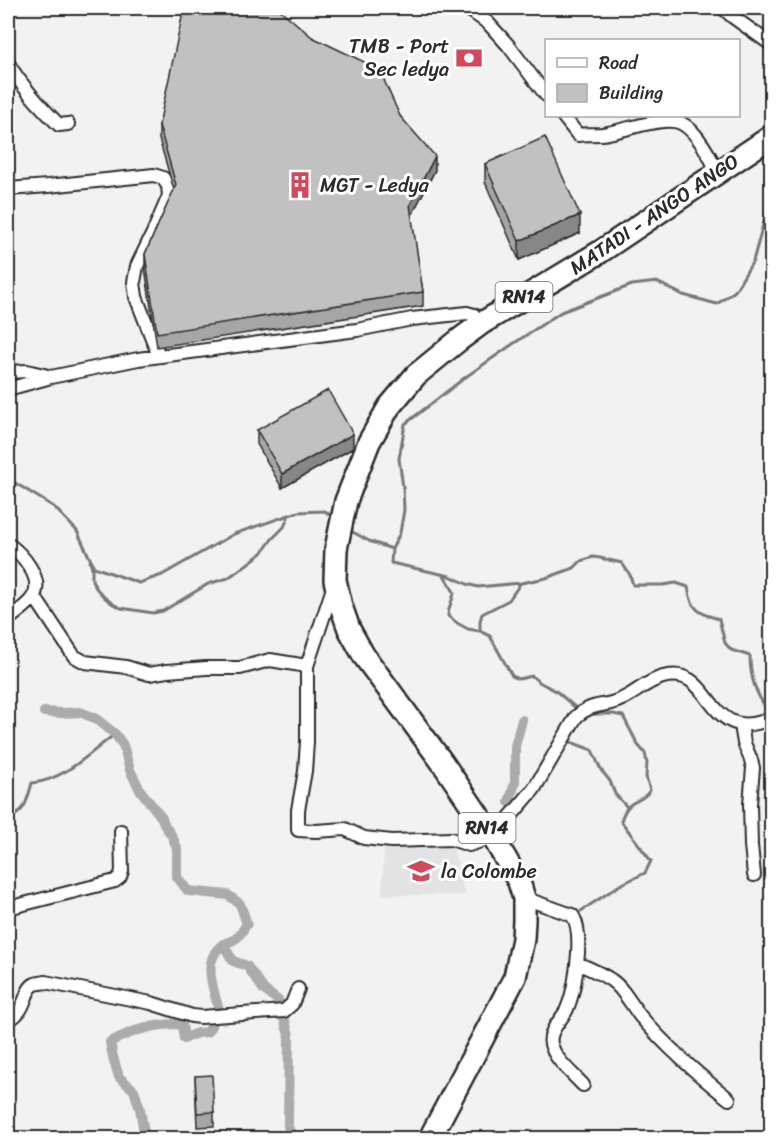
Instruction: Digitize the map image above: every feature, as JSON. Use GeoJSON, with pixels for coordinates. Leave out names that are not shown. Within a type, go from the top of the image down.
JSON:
{"type":"FeatureCollection","features":[{"type":"Feature","properties":{"kind":"highway","name":"MATADI - ANGO ANGO"},"geometry":{"type":"LineString","coordinates":[[430,1138],[515,977],[523,939],[524,898],[519,882],[493,837],[442,762],[364,656],[349,629],[335,580],[336,549],[346,501],[369,442],[389,407],[416,375],[482,323],[600,252],[771,136]]}},
{"type":"Feature","properties":{"kind":"street"},"geometry":{"type":"LineString","coordinates":[[467,8],[488,23],[545,94]]}},
{"type":"Feature","properties":{"kind":"street"},"geometry":{"type":"LineString","coordinates":[[723,8],[771,45]]}},
{"type":"Feature","properties":{"kind":"street"},"geometry":{"type":"LineString","coordinates":[[8,63],[15,76],[46,112],[59,125],[68,124]]}},
{"type":"Feature","properties":{"kind":"street"},"geometry":{"type":"LineString","coordinates":[[563,117],[578,135],[603,134],[668,121],[681,123],[701,143],[717,172]]}},
{"type":"Feature","properties":{"kind":"street"},"geometry":{"type":"LineString","coordinates":[[8,189],[154,175],[163,177],[168,186],[169,196],[137,267],[134,282],[136,297],[159,356]]}},
{"type":"Feature","properties":{"kind":"street"},"geometry":{"type":"LineString","coordinates":[[8,389],[51,377],[138,359],[357,330],[412,319],[468,313],[474,315],[482,323]]}},
{"type":"Feature","properties":{"kind":"street"},"geometry":{"type":"LineString","coordinates":[[8,372],[27,371],[51,377]]}},
{"type":"Feature","properties":{"kind":"street"},"geometry":{"type":"LineString","coordinates":[[8,544],[25,560],[33,573],[36,585],[34,596],[8,620]]}},
{"type":"Feature","properties":{"kind":"street"},"geometry":{"type":"LineString","coordinates":[[335,580],[307,666],[307,742],[305,771],[298,810],[298,830],[345,829],[364,838],[392,841],[451,839],[469,845],[493,837],[534,789],[576,717],[585,709],[616,702],[630,696],[647,683],[664,676],[681,676],[694,682],[728,721],[741,725],[753,725],[771,718]]}},
{"type":"Feature","properties":{"kind":"street"},"geometry":{"type":"LineString","coordinates":[[34,596],[74,656],[85,662],[126,667],[149,674],[206,668],[240,668],[270,660],[307,666]]}},
{"type":"Feature","properties":{"kind":"street"},"geometry":{"type":"LineString","coordinates":[[741,725],[744,743],[753,768],[750,804],[754,874]]}},
{"type":"Feature","properties":{"kind":"street"},"geometry":{"type":"LineString","coordinates":[[8,908],[115,881],[120,877],[122,871],[121,831]]}},
{"type":"Feature","properties":{"kind":"street"},"geometry":{"type":"LineString","coordinates":[[524,898],[573,915],[576,920],[577,963],[573,990],[566,1010],[551,1037],[558,1057],[583,1085]]}},
{"type":"Feature","properties":{"kind":"street"},"geometry":{"type":"LineString","coordinates":[[577,963],[617,985],[640,1015],[681,1059],[729,1099]]}},
{"type":"Feature","properties":{"kind":"street"},"geometry":{"type":"LineString","coordinates":[[8,1020],[15,1017],[22,1008],[29,988],[34,984],[45,982],[151,1003],[201,1017],[284,1011],[292,1004],[298,989]]}},
{"type":"Feature","properties":{"kind":"shaded area","name":"la Colombe"},"geometry":{"type":"Polygon","coordinates":[[[451,839],[465,895],[382,895],[384,846],[451,839]]]}},
{"type":"Feature","properties":{"kind":"building","name":"MGT - Ledya"},"geometry":{"type":"Polygon","coordinates":[[[184,8],[278,8],[312,37],[379,69],[400,116],[435,156],[410,205],[423,292],[157,333],[145,254],[176,185],[159,125],[184,8]]]}},
{"type":"Feature","properties":{"kind":"building"},"geometry":{"type":"Polygon","coordinates":[[[545,137],[580,215],[519,241],[485,164],[545,137]]]}},
{"type":"Feature","properties":{"kind":"building"},"geometry":{"type":"Polygon","coordinates":[[[328,390],[353,434],[282,474],[257,430],[328,390]]]}},
{"type":"Feature","properties":{"kind":"building"},"geometry":{"type":"Polygon","coordinates":[[[212,1075],[214,1112],[197,1113],[195,1076],[212,1075]]]}},
{"type":"Feature","properties":{"kind":"building"},"geometry":{"type":"Polygon","coordinates":[[[430,1130],[445,1138],[425,1138],[430,1130]]]}},
{"type":"Feature","properties":{"kind":"waterway"},"geometry":{"type":"LineString","coordinates":[[349,530],[369,541],[392,549],[400,533],[404,510],[399,459],[405,424],[467,376],[561,312],[632,285],[657,282],[683,295],[717,304],[735,291],[753,261],[769,203],[772,204]]}},
{"type":"Feature","properties":{"kind":"waterway"},"geometry":{"type":"LineString","coordinates":[[8,480],[54,507],[77,531],[94,567],[139,583],[162,575],[234,534],[298,512],[325,511],[335,519]]}},
{"type":"Feature","properties":{"kind":"waterway"},"geometry":{"type":"LineString","coordinates":[[90,562],[92,580],[96,588],[113,604],[121,608],[153,613],[163,611],[208,584],[228,578],[262,553],[284,527],[289,515]]}},
{"type":"Feature","properties":{"kind":"waterway"},"geometry":{"type":"LineString","coordinates":[[392,549],[391,563],[450,576],[478,587],[546,578],[574,568],[581,561],[593,557],[622,563],[633,585],[676,583],[688,587],[691,601],[697,609],[719,619],[725,643],[731,650],[750,656],[754,685],[768,710]]}},
{"type":"Feature","properties":{"kind":"waterway"},"geometry":{"type":"LineString","coordinates":[[444,575],[454,592],[448,616],[468,629],[490,636],[512,676],[519,679],[532,676],[556,691],[577,709]]}},
{"type":"Feature","properties":{"kind":"waterway"},"geometry":{"type":"LineString","coordinates":[[480,631],[482,614],[509,600],[520,584]]}},
{"type":"Feature","properties":{"kind":"waterway"},"geometry":{"type":"LineString","coordinates":[[44,712],[80,712],[95,718],[115,734],[123,745],[130,770],[140,790],[162,818],[172,836],[177,848],[177,877],[188,891],[228,895],[240,904],[247,924],[237,938],[222,945],[212,959],[212,985],[219,1011],[208,1032],[197,1033],[184,1039],[182,1024],[163,1025],[137,1031],[110,1042],[119,1077],[134,1090],[145,1138]]}},
{"type":"Feature","properties":{"kind":"waterway"},"geometry":{"type":"LineString","coordinates":[[581,911],[620,885],[645,873],[651,861],[621,821],[628,807],[650,790],[646,777],[645,753],[638,745],[623,716],[588,714]]}},
{"type":"Feature","properties":{"kind":"waterway"},"geometry":{"type":"LineString","coordinates":[[509,802],[515,783],[515,746],[522,720]]}},
{"type":"Feature","properties":{"kind":"waterway"},"geometry":{"type":"LineString","coordinates":[[8,819],[22,809],[32,783],[55,777],[66,771],[115,734]]}},
{"type":"Feature","properties":{"kind":"waterway"},"geometry":{"type":"LineString","coordinates":[[568,741],[592,750],[615,794],[627,807]]}},
{"type":"Feature","properties":{"kind":"waterway"},"geometry":{"type":"LineString","coordinates":[[223,944],[233,961],[247,966],[264,990],[279,1001],[289,1035],[288,1126],[292,1138]]}},
{"type":"Feature","properties":{"kind":"place","name":"TMB - Port Sec ledya"},"geometry":{"type":"Point","coordinates":[469,58]}},
{"type":"Feature","properties":{"kind":"place","name":"MGT - Ledya"},"geometry":{"type":"Point","coordinates":[300,185]}},
{"type":"Feature","properties":{"kind":"place","name":"la Colombe"},"geometry":{"type":"Point","coordinates":[421,871]}}]}
